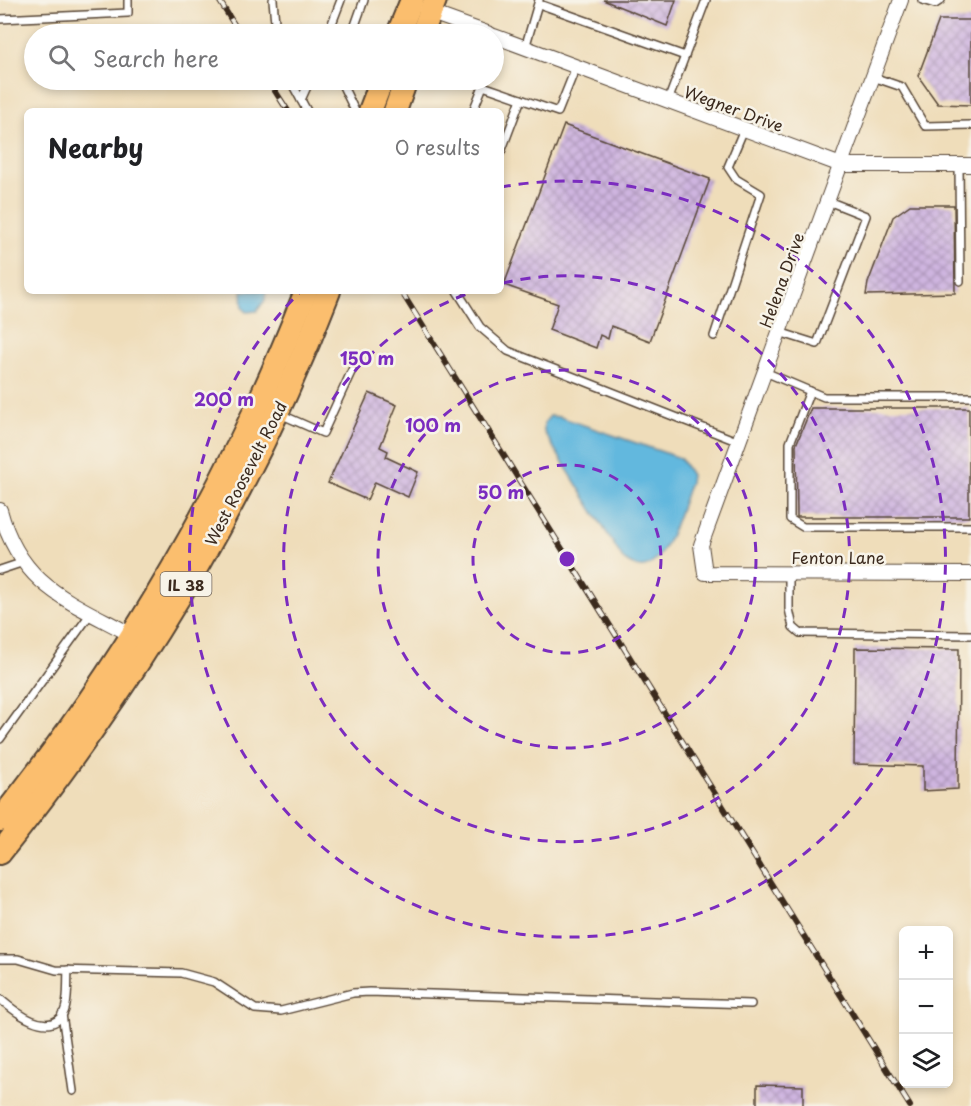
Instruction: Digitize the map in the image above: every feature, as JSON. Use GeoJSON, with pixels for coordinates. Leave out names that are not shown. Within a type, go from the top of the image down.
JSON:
{"type":"FeatureCollection","features":[{"type":"Feature","properties":{"kind":"main road"},"geometry":{"type":"LineString","coordinates":[[406,24],[422,4]]}},
{"type":"Feature","properties":{"kind":"main road"},"geometry":{"type":"LineString","coordinates":[[422,4],[422,24]]}},
{"type":"Feature","properties":{"kind":"main road"},"geometry":{"type":"LineString","coordinates":[[371,108],[378,90]]}},
{"type":"Feature","properties":{"kind":"main road"},"geometry":{"type":"LineString","coordinates":[[396,108],[402,90]]}},
{"type":"Feature","properties":{"kind":"main road","name":"West Roosevelt Road"},"geometry":{"type":"LineString","coordinates":[[0,853],[115,698],[171,570],[227,467],[276,366],[305,294]]}},
{"type":"Feature","properties":{"kind":"main road","name":"West Roosevelt Road"},"geometry":{"type":"LineString","coordinates":[[0,820],[65,733],[140,640],[224,519],[277,413],[328,294]]}},
{"type":"Feature","properties":{"kind":"street","name":"Helena Drive"},"geometry":{"type":"LineString","coordinates":[[705,573],[700,545],[901,0]]}},
{"type":"Feature","properties":{"kind":"street","name":"Wegner Drive"},"geometry":{"type":"LineString","coordinates":[[422,4],[467,24]]}},
{"type":"Feature","properties":{"kind":"street","name":"Wegner Drive"},"geometry":{"type":"LineString","coordinates":[[504,40],[841,165],[965,165]]}},
{"type":"Feature","properties":{"kind":"street"},"geometry":{"type":"LineString","coordinates":[[1,515],[16,552],[36,578],[64,599],[140,640]]}},
{"type":"Feature","properties":{"kind":"street","name":"Fenton Lane"},"geometry":{"type":"LineString","coordinates":[[705,573],[971,574]]}},
{"type":"Feature","properties":{"kind":"lane"},"geometry":{"type":"LineString","coordinates":[[0,19],[128,13],[128,0]]}},
{"type":"Feature","properties":{"kind":"lane"},"geometry":{"type":"LineString","coordinates":[[273,0],[275,24]]}},
{"type":"Feature","properties":{"kind":"lane"},"geometry":{"type":"LineString","coordinates":[[332,24],[341,0]]}},
{"type":"Feature","properties":{"kind":"lane"},"geometry":{"type":"LineString","coordinates":[[356,24],[364,0]]}},
{"type":"Feature","properties":{"kind":"lane"},"geometry":{"type":"LineString","coordinates":[[668,101],[705,0]]}},
{"type":"Feature","properties":{"kind":"lane"},"geometry":{"type":"LineString","coordinates":[[922,0],[935,4],[941,0]]}},
{"type":"Feature","properties":{"kind":"lane"},"geometry":{"type":"LineString","coordinates":[[525,48],[539,2],[685,56]]}},
{"type":"Feature","properties":{"kind":"lane"},"geometry":{"type":"LineString","coordinates":[[495,90],[558,112],[576,67]]}},
{"type":"Feature","properties":{"kind":"lane"},"geometry":{"type":"LineString","coordinates":[[873,77],[902,87],[925,126],[971,124]]}},
{"type":"Feature","properties":{"kind":"lane"},"geometry":{"type":"LineString","coordinates":[[296,90],[305,108]]}},
{"type":"Feature","properties":{"kind":"lane"},"geometry":{"type":"LineString","coordinates":[[301,100],[306,90]]}},
{"type":"Feature","properties":{"kind":"lane"},"geometry":{"type":"LineString","coordinates":[[345,90],[354,108]]}},
{"type":"Feature","properties":{"kind":"lane"},"geometry":{"type":"LineString","coordinates":[[474,108],[481,90]]}},
{"type":"Feature","properties":{"kind":"lane"},"geometry":{"type":"LineString","coordinates":[[504,145],[521,99]]}},
{"type":"Feature","properties":{"kind":"lane"},"geometry":{"type":"LineString","coordinates":[[714,336],[761,194],[736,179],[728,167],[744,129]]}},
{"type":"Feature","properties":{"kind":"lane"},"geometry":{"type":"LineString","coordinates":[[960,281],[965,165]]}},
{"type":"Feature","properties":{"kind":"lane"},"geometry":{"type":"LineString","coordinates":[[779,332],[817,344],[866,216],[828,201]]}},
{"type":"Feature","properties":{"kind":"lane"},"geometry":{"type":"LineString","coordinates":[[459,294],[480,327],[508,351],[739,442]]}},
{"type":"Feature","properties":{"kind":"lane"},"geometry":{"type":"LineString","coordinates":[[277,413],[323,433],[352,370]]}},
{"type":"Feature","properties":{"kind":"lane"},"geometry":{"type":"LineString","coordinates":[[765,372],[824,397],[971,397]]}},
{"type":"Feature","properties":{"kind":"lane"},"geometry":{"type":"LineString","coordinates":[[810,392],[790,443],[790,519],[803,527],[971,527]]}},
{"type":"Feature","properties":{"kind":"lane"},"geometry":{"type":"LineString","coordinates":[[0,570],[24,562]]}},
{"type":"Feature","properties":{"kind":"lane"},"geometry":{"type":"LineString","coordinates":[[789,573],[789,609],[793,627],[800,633],[971,635]]}},
{"type":"Feature","properties":{"kind":"lane"},"geometry":{"type":"LineString","coordinates":[[0,739],[91,614]]}},
{"type":"Feature","properties":{"kind":"lane"},"geometry":{"type":"LineString","coordinates":[[0,960],[18,959],[56,970],[181,973],[214,982],[255,1009],[281,1011],[353,993],[369,992],[751,1004]]}},
{"type":"Feature","properties":{"kind":"lane"},"geometry":{"type":"LineString","coordinates":[[0,999],[28,1020],[45,1024],[58,1020],[65,1011],[68,970]]}},
{"type":"Feature","properties":{"kind":"lane"},"geometry":{"type":"LineString","coordinates":[[62,1014],[73,1091]]}},
{"type":"Feature","properties":{"kind":"water"},"geometry":{"type":"Polygon","coordinates":[[[242,294],[266,294],[265,300],[257,311],[247,312],[243,308],[242,294]]]}},
{"type":"Feature","properties":{"kind":"water"},"geometry":{"type":"Polygon","coordinates":[[[550,416],[560,417],[680,458],[691,475],[690,482],[667,544],[652,563],[638,567],[623,559],[544,432],[544,423],[550,416]]]}},
{"type":"Feature","properties":{"kind":"building"},"geometry":{"type":"Polygon","coordinates":[[[603,0],[676,0],[667,26],[603,0]]]}},
{"type":"Feature","properties":{"kind":"building"},"geometry":{"type":"Polygon","coordinates":[[[939,20],[971,20],[971,105],[938,104],[918,76],[939,20]]]}},
{"type":"Feature","properties":{"kind":"building"},"geometry":{"type":"Polygon","coordinates":[[[564,125],[710,179],[650,341],[611,326],[608,339],[600,335],[596,348],[549,330],[558,304],[504,285],[564,125]]]}},
{"type":"Feature","properties":{"kind":"building"},"geometry":{"type":"Polygon","coordinates":[[[910,205],[954,205],[955,293],[866,295],[868,283],[893,217],[910,205]]]}},
{"type":"Feature","properties":{"kind":"building"},"geometry":{"type":"Polygon","coordinates":[[[369,393],[397,405],[380,447],[388,451],[386,457],[418,472],[408,497],[375,482],[367,500],[328,483],[369,393]]]}},
{"type":"Feature","properties":{"kind":"building"},"geometry":{"type":"Polygon","coordinates":[[[811,408],[969,408],[969,517],[797,517],[796,445],[811,408]]]}},
{"type":"Feature","properties":{"kind":"building"},"geometry":{"type":"Polygon","coordinates":[[[855,648],[959,649],[958,789],[923,791],[923,766],[854,764],[855,648]]]}},
{"type":"Feature","properties":{"kind":"building"},"geometry":{"type":"Polygon","coordinates":[[[757,1085],[803,1086],[803,1106],[757,1106],[757,1085]]]}},
{"type":"Feature","properties":{"kind":"railway"},"geometry":{"type":"LineString","coordinates":[[219,0],[234,24]]}},
{"type":"Feature","properties":{"kind":"railway"},"geometry":{"type":"LineString","coordinates":[[274,90],[286,108]]}},
{"type":"Feature","properties":{"kind":"railway"},"geometry":{"type":"LineString","coordinates":[[403,294],[910,1106]]}}]}
